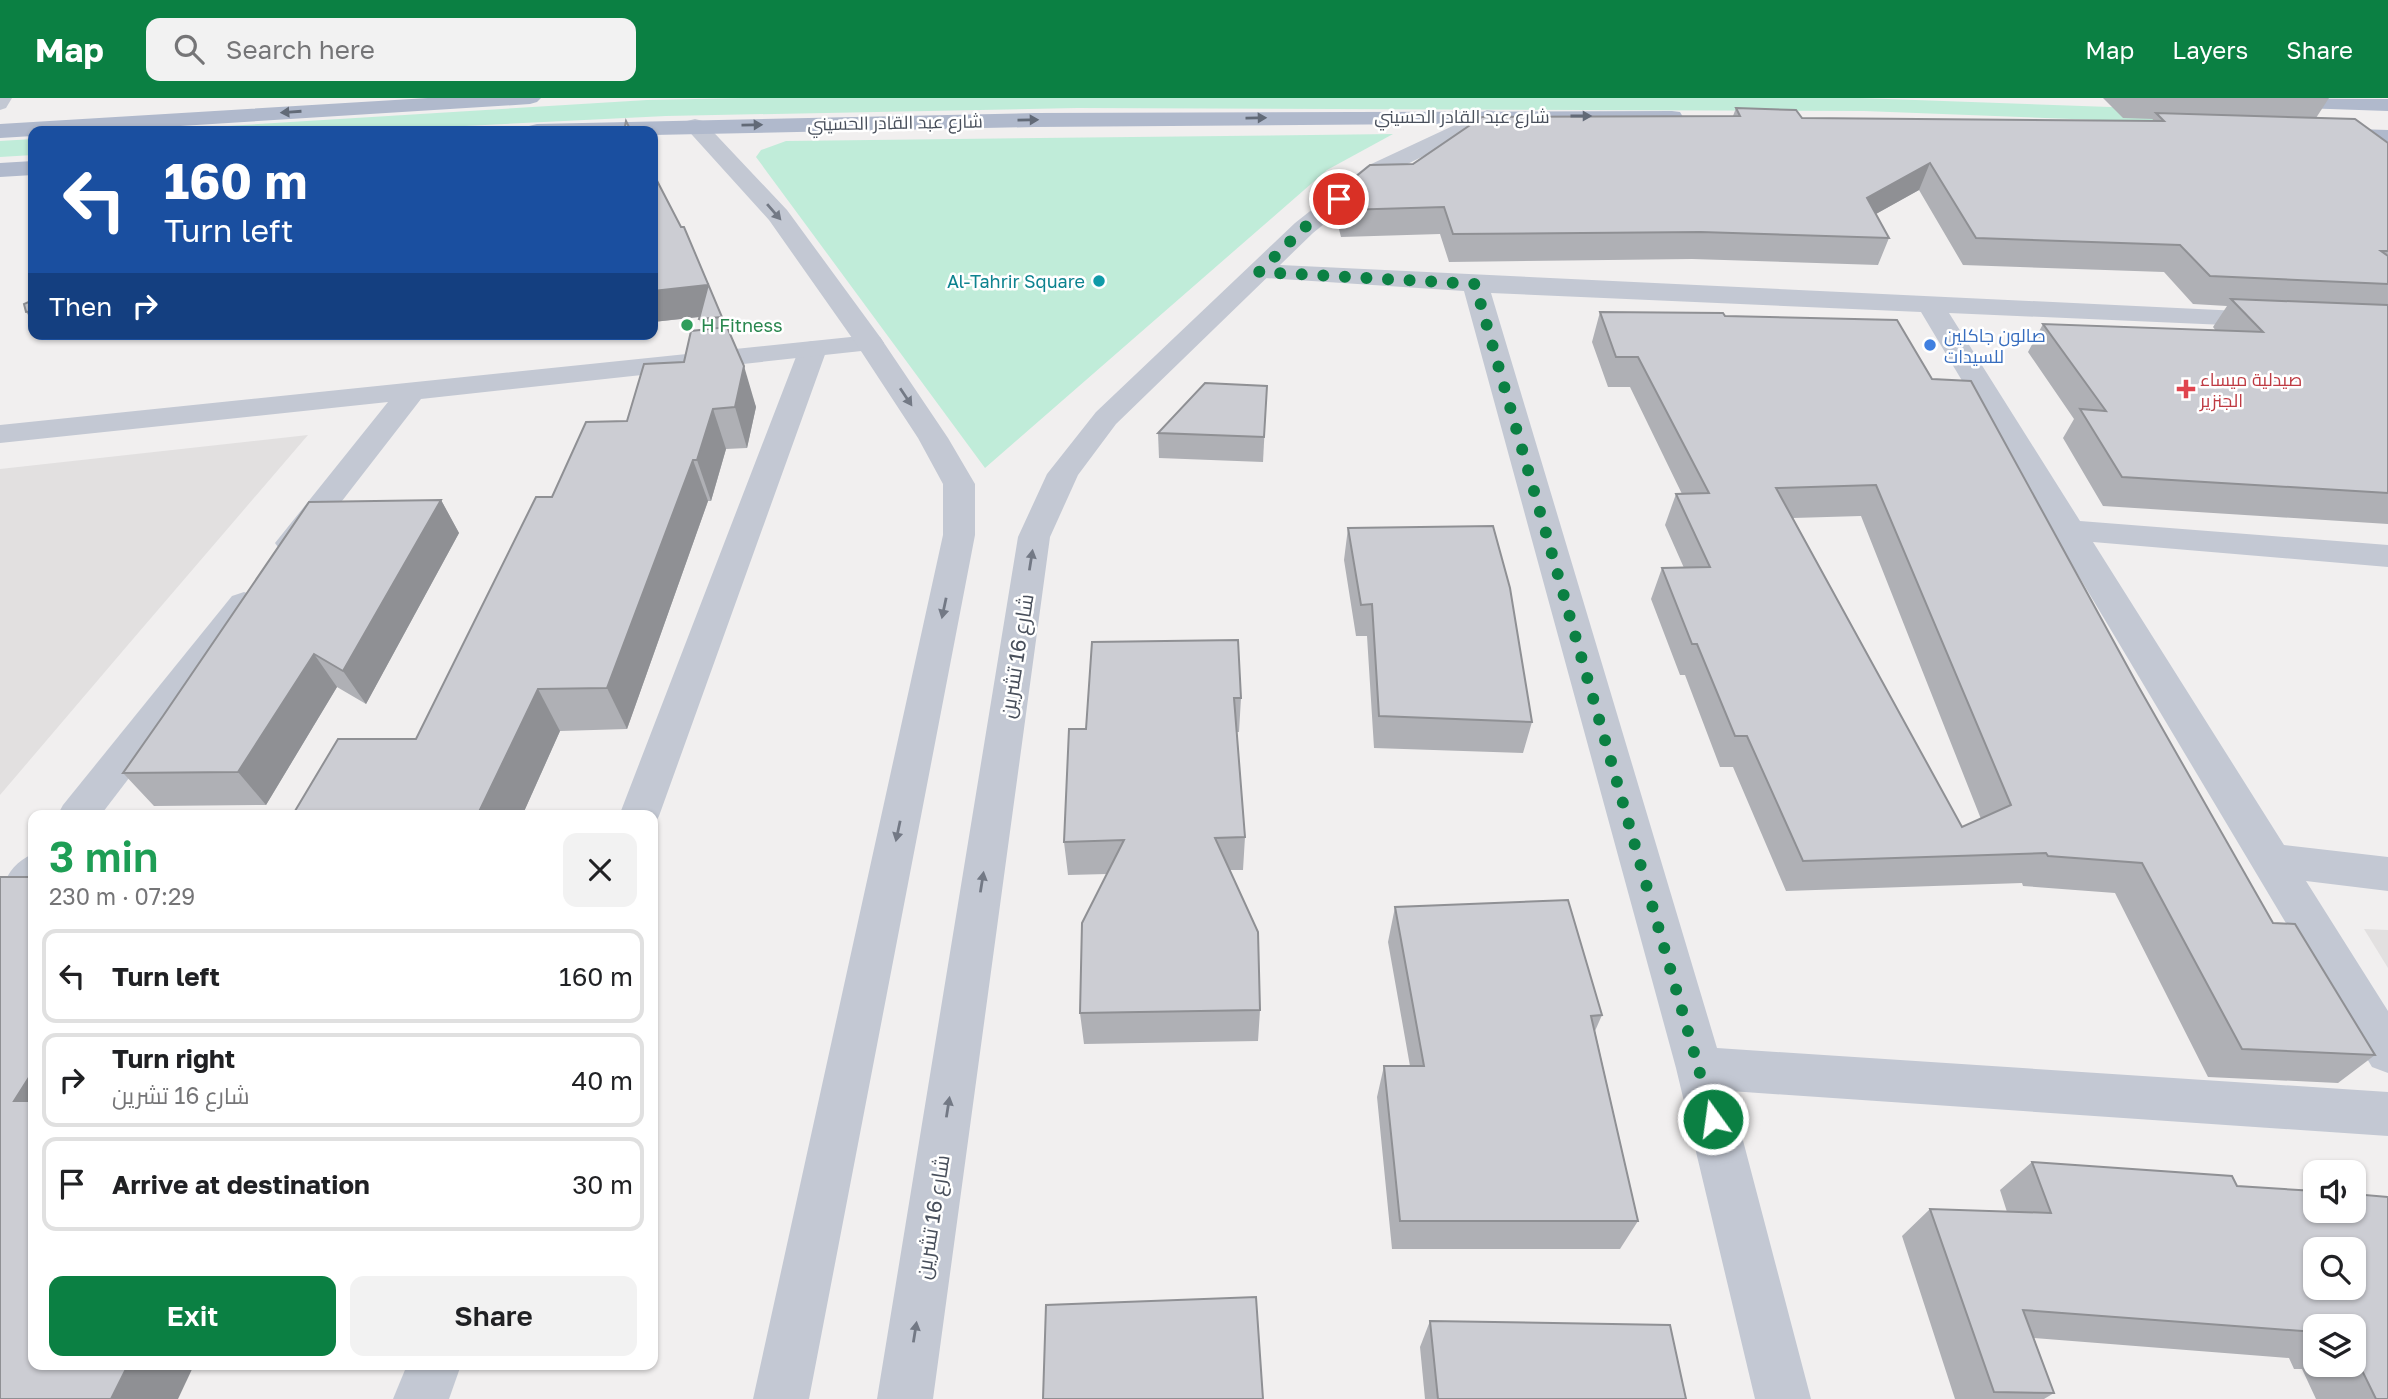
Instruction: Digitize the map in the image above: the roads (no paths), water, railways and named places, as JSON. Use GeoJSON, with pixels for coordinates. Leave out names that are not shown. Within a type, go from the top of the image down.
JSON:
{"type":"FeatureCollection","features":[{"type":"Feature","properties":{"kind":"main road"},"geometry":{"type":"LineString","coordinates":[[80,126],[530,98]]}},
{"type":"Feature","properties":{"kind":"main road"},"geometry":{"type":"LineString","coordinates":[[2188,98],[2388,105]]}},
{"type":"Feature","properties":{"kind":"main road"},"geometry":{"type":"LineString","coordinates":[[2296,101],[2319,111],[2332,121],[2332,131],[2326,135]]}},
{"type":"Feature","properties":{"kind":"main road","name":"شارع عبد القادر الحسيني"},"geometry":{"type":"LineString","coordinates":[[658,127],[1487,116],[1694,117]]}},
{"type":"Feature","properties":{"kind":"main road"},"geometry":{"type":"LineString","coordinates":[[0,131],[28,129]]}},
{"type":"Feature","properties":{"kind":"main road"},"geometry":{"type":"LineString","coordinates":[[2300,133],[2388,137]]}},
{"type":"Feature","properties":{"kind":"main road"},"geometry":{"type":"LineString","coordinates":[[0,170],[28,168]]}},
{"type":"Feature","properties":{"kind":"street","name":"شارع 16 تشرين"},"geometry":{"type":"LineString","coordinates":[[905,1399],[1034,537],[1063,474],[1105,418],[1304,228],[1375,171],[1487,116]]}},
{"type":"Feature","properties":{"kind":"street"},"geometry":{"type":"LineString","coordinates":[[695,126],[778,215],[870,343],[933,438],[959,484],[959,535],[781,1399]]}},
{"type":"Feature","properties":{"kind":"street"},"geometry":{"type":"LineString","coordinates":[[1259,272],[2291,320]]}},
{"type":"Feature","properties":{"kind":"street"},"geometry":{"type":"LineString","coordinates":[[1475,284],[1700,1068],[1783,1399]]}},
{"type":"Feature","properties":{"kind":"street"},"geometry":{"type":"LineString","coordinates":[[1930,304],[2388,1052]]}},
{"type":"Feature","properties":{"kind":"street"},"geometry":{"type":"LineString","coordinates":[[0,434],[870,343]]}},
{"type":"Feature","properties":{"kind":"street"},"geometry":{"type":"LineString","coordinates":[[641,810],[813,349]]}},
{"type":"Feature","properties":{"kind":"street"},"geometry":{"type":"LineString","coordinates":[[82,810],[412,391]]}},
{"type":"Feature","properties":{"kind":"street"},"geometry":{"type":"LineString","coordinates":[[2068,530],[2388,556]]}},
{"type":"Feature","properties":{"kind":"street"},"geometry":{"type":"LineString","coordinates":[[2271,860],[2388,874]]}},
{"type":"Feature","properties":{"kind":"street"},"geometry":{"type":"LineString","coordinates":[[0,914],[28,878]]}},
{"type":"Feature","properties":{"kind":"street"},"geometry":{"type":"LineString","coordinates":[[1700,1068],[2388,1114]]}},
{"type":"Feature","properties":{"kind":"street"},"geometry":{"type":"LineString","coordinates":[[421,1399],[432,1370]]}},
{"type":"Feature","properties":{"kind":"lane"},"geometry":{"type":"LineString","coordinates":[[0,105],[4,98]]}},
{"type":"Feature","properties":{"kind":"place","name":"Al-Tahrir Square"},"geometry":{"type":"Point","coordinates":[1099,281]}},
{"type":"Feature","properties":{"kind":"place","name":"H Fitness"},"geometry":{"type":"Point","coordinates":[687,325]}},
{"type":"Feature","properties":{"kind":"place","name":"صالون جاكلين للسيدات"},"geometry":{"type":"Point","coordinates":[1930,345]}},
{"type":"Feature","properties":{"kind":"place","name":"صيدلية ميساء الجنزير"},"geometry":{"type":"Point","coordinates":[2186,389]}}]}
